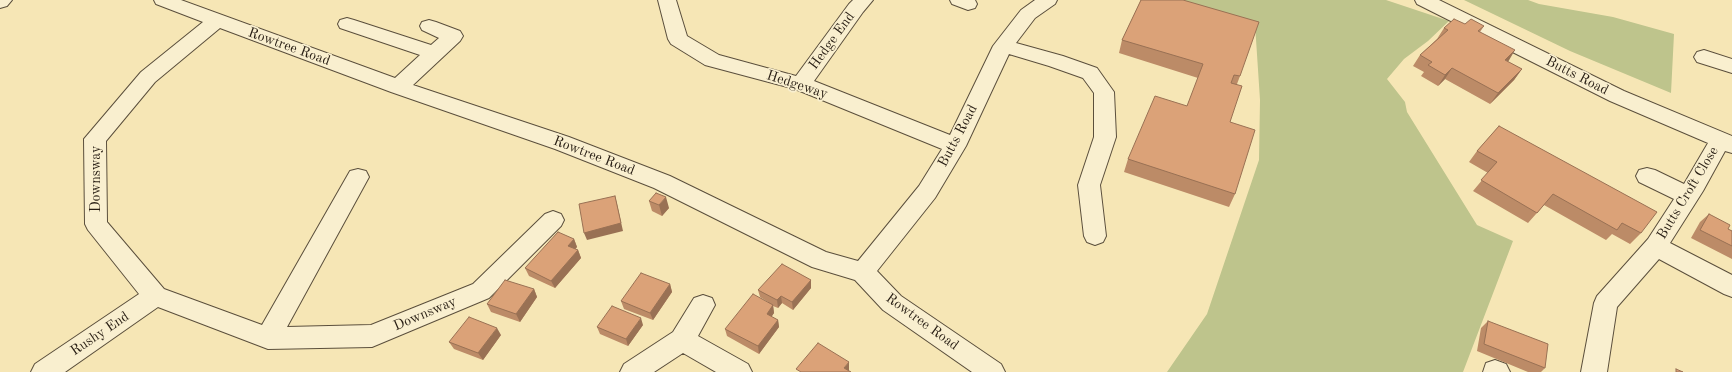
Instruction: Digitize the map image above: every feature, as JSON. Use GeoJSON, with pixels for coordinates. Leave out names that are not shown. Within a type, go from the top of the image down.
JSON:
{"type":"FeatureCollection","features":[{"type":"Feature","properties":{"kind":"street","name":"Rowtree Road"},"geometry":{"type":"LineString","coordinates":[[163,0],[398,87],[562,143],[662,182],[820,260],[863,272],[892,303],[992,372]]}},
{"type":"Feature","properties":{"kind":"street","name":"Hedgeway"},"geometry":{"type":"LineString","coordinates":[[666,0],[678,39],[712,60],[800,84],[955,146]]}},
{"type":"Feature","properties":{"kind":"street","name":"Hedge End"},"geometry":{"type":"LineString","coordinates":[[800,84],[856,8],[864,0]]}},
{"type":"Feature","properties":{"kind":"street","name":"Butts Road"},"geometry":{"type":"LineString","coordinates":[[863,272],[927,192],[955,146],[1003,46],[1028,14],[1048,0]]}},
{"type":"Feature","properties":{"kind":"street","name":"Butts Road"},"geometry":{"type":"LineString","coordinates":[[1424,0],[1617,96],[1726,143]]}},
{"type":"Feature","properties":{"kind":"street","name":"Downsway"},"geometry":{"type":"LineString","coordinates":[[217,20],[148,77],[95,139],[96,224],[155,296],[268,338],[372,336],[481,291],[553,220]]}},
{"type":"Feature","properties":{"kind":"street"},"geometry":{"type":"LineString","coordinates":[[347,24],[435,53]]}},
{"type":"Feature","properties":{"kind":"street"},"geometry":{"type":"LineString","coordinates":[[398,87],[453,36],[429,26]]}},
{"type":"Feature","properties":{"kind":"street"},"geometry":{"type":"LineString","coordinates":[[1003,46],[1056,61],[1090,73],[1104,92],[1105,137],[1088,185],[1095,236]]}},
{"type":"Feature","properties":{"kind":"street"},"geometry":{"type":"LineString","coordinates":[[1704,57],[1732,66]]}},
{"type":"Feature","properties":{"kind":"street","name":"Butts Croft Close"},"geometry":{"type":"LineString","coordinates":[[1594,372],[1606,303],[1656,246],[1688,196],[1726,143]]}},
{"type":"Feature","properties":{"kind":"street"},"geometry":{"type":"LineString","coordinates":[[1647,176],[1688,196]]}},
{"type":"Feature","properties":{"kind":"street"},"geometry":{"type":"LineString","coordinates":[[268,338],[358,177]]}},
{"type":"Feature","properties":{"kind":"street","name":"Butts Croft Close"},"geometry":{"type":"LineString","coordinates":[[1656,246],[1732,287]]}},
{"type":"Feature","properties":{"kind":"street","name":"Rushy End"},"geometry":{"type":"LineString","coordinates":[[44,372],[155,296]]}},
{"type":"Feature","properties":{"kind":"street"},"geometry":{"type":"LineString","coordinates":[[643,366],[682,340],[703,305]]}},
{"type":"Feature","properties":{"kind":"street"},"geometry":{"type":"LineString","coordinates":[[682,340],[739,372]]}},
{"type":"Feature","properties":{"kind":"green space"},"geometry":{"type":"Polygon","coordinates":[[[1167,0],[1386,0],[1449,21],[1428,41],[1404,59],[1387,79],[1405,102],[1407,112],[1477,225],[1513,241],[1463,372],[1167,372],[1207,314],[1259,160],[1260,100],[1255,24],[1167,0]]]}},
{"type":"Feature","properties":{"kind":"green space"},"geometry":{"type":"Polygon","coordinates":[[[1464,0],[1528,0],[1539,4],[1613,17],[1674,34],[1671,93],[1570,51],[1464,0]]]}},
{"type":"Feature","properties":{"kind":"building"},"geometry":{"type":"Polygon","coordinates":[[[1141,0],[1183,0],[1259,22],[1240,76],[1234,75],[1231,83],[1242,86],[1230,122],[1255,130],[1235,194],[1128,159],[1155,96],[1187,106],[1203,64],[1122,40],[1141,0]]]}},
{"type":"Feature","properties":{"kind":"building"},"geometry":{"type":"Polygon","coordinates":[[[1454,19],[1465,24],[1471,19],[1484,26],[1478,31],[1515,50],[1505,60],[1522,69],[1498,93],[1452,68],[1445,75],[1428,65],[1432,62],[1420,55],[1448,30],[1444,28],[1454,19]]]}},
{"type":"Feature","properties":{"kind":"building"},"geometry":{"type":"Polygon","coordinates":[[[1499,126],[1657,212],[1641,233],[1622,223],[1617,230],[1553,194],[1537,213],[1481,180],[1497,162],[1477,151],[1499,126]]]}},
{"type":"Feature","properties":{"kind":"building"},"geometry":{"type":"Polygon","coordinates":[[[656,193],[666,197],[659,205],[649,201],[656,193]]]}},
{"type":"Feature","properties":{"kind":"building"},"geometry":{"type":"Polygon","coordinates":[[[615,196],[621,223],[584,233],[579,204],[615,196]]]}},
{"type":"Feature","properties":{"kind":"building"},"geometry":{"type":"Polygon","coordinates":[[[1709,214],[1730,225],[1728,229],[1732,231],[1732,246],[1700,230],[1709,214]]]}},
{"type":"Feature","properties":{"kind":"building"},"geometry":{"type":"Polygon","coordinates":[[[558,232],[574,239],[568,246],[578,250],[551,281],[525,268],[558,232]]]}},
{"type":"Feature","properties":{"kind":"building"},"geometry":{"type":"Polygon","coordinates":[[[782,264],[811,280],[792,302],[781,296],[777,300],[758,290],[782,264]]]}},
{"type":"Feature","properties":{"kind":"building"},"geometry":{"type":"Polygon","coordinates":[[[641,273],[670,284],[650,313],[621,301],[641,273]]]}},
{"type":"Feature","properties":{"kind":"building"},"geometry":{"type":"Polygon","coordinates":[[[505,280],[534,289],[516,314],[487,304],[505,280]]]}},
{"type":"Feature","properties":{"kind":"building"},"geometry":{"type":"Polygon","coordinates":[[[753,294],[773,305],[767,314],[778,320],[758,346],[725,329],[753,294]]]}},
{"type":"Feature","properties":{"kind":"building"},"geometry":{"type":"Polygon","coordinates":[[[612,306],[641,318],[626,339],[597,327],[612,306]]]}},
{"type":"Feature","properties":{"kind":"building"},"geometry":{"type":"Polygon","coordinates":[[[469,317],[497,328],[478,353],[449,342],[469,317]]]}},
{"type":"Feature","properties":{"kind":"building"},"geometry":{"type":"Polygon","coordinates":[[[1488,321],[1548,344],[1545,368],[1484,344],[1488,321]]]}},
{"type":"Feature","properties":{"kind":"building"},"geometry":{"type":"Polygon","coordinates":[[[818,343],[849,362],[844,368],[851,372],[801,372],[796,369],[818,343]]]}},
{"type":"Feature","properties":{"kind":"building"},"geometry":{"type":"Polygon","coordinates":[[[1676,369],[1683,372],[1676,372],[1676,369]]]}}]}
